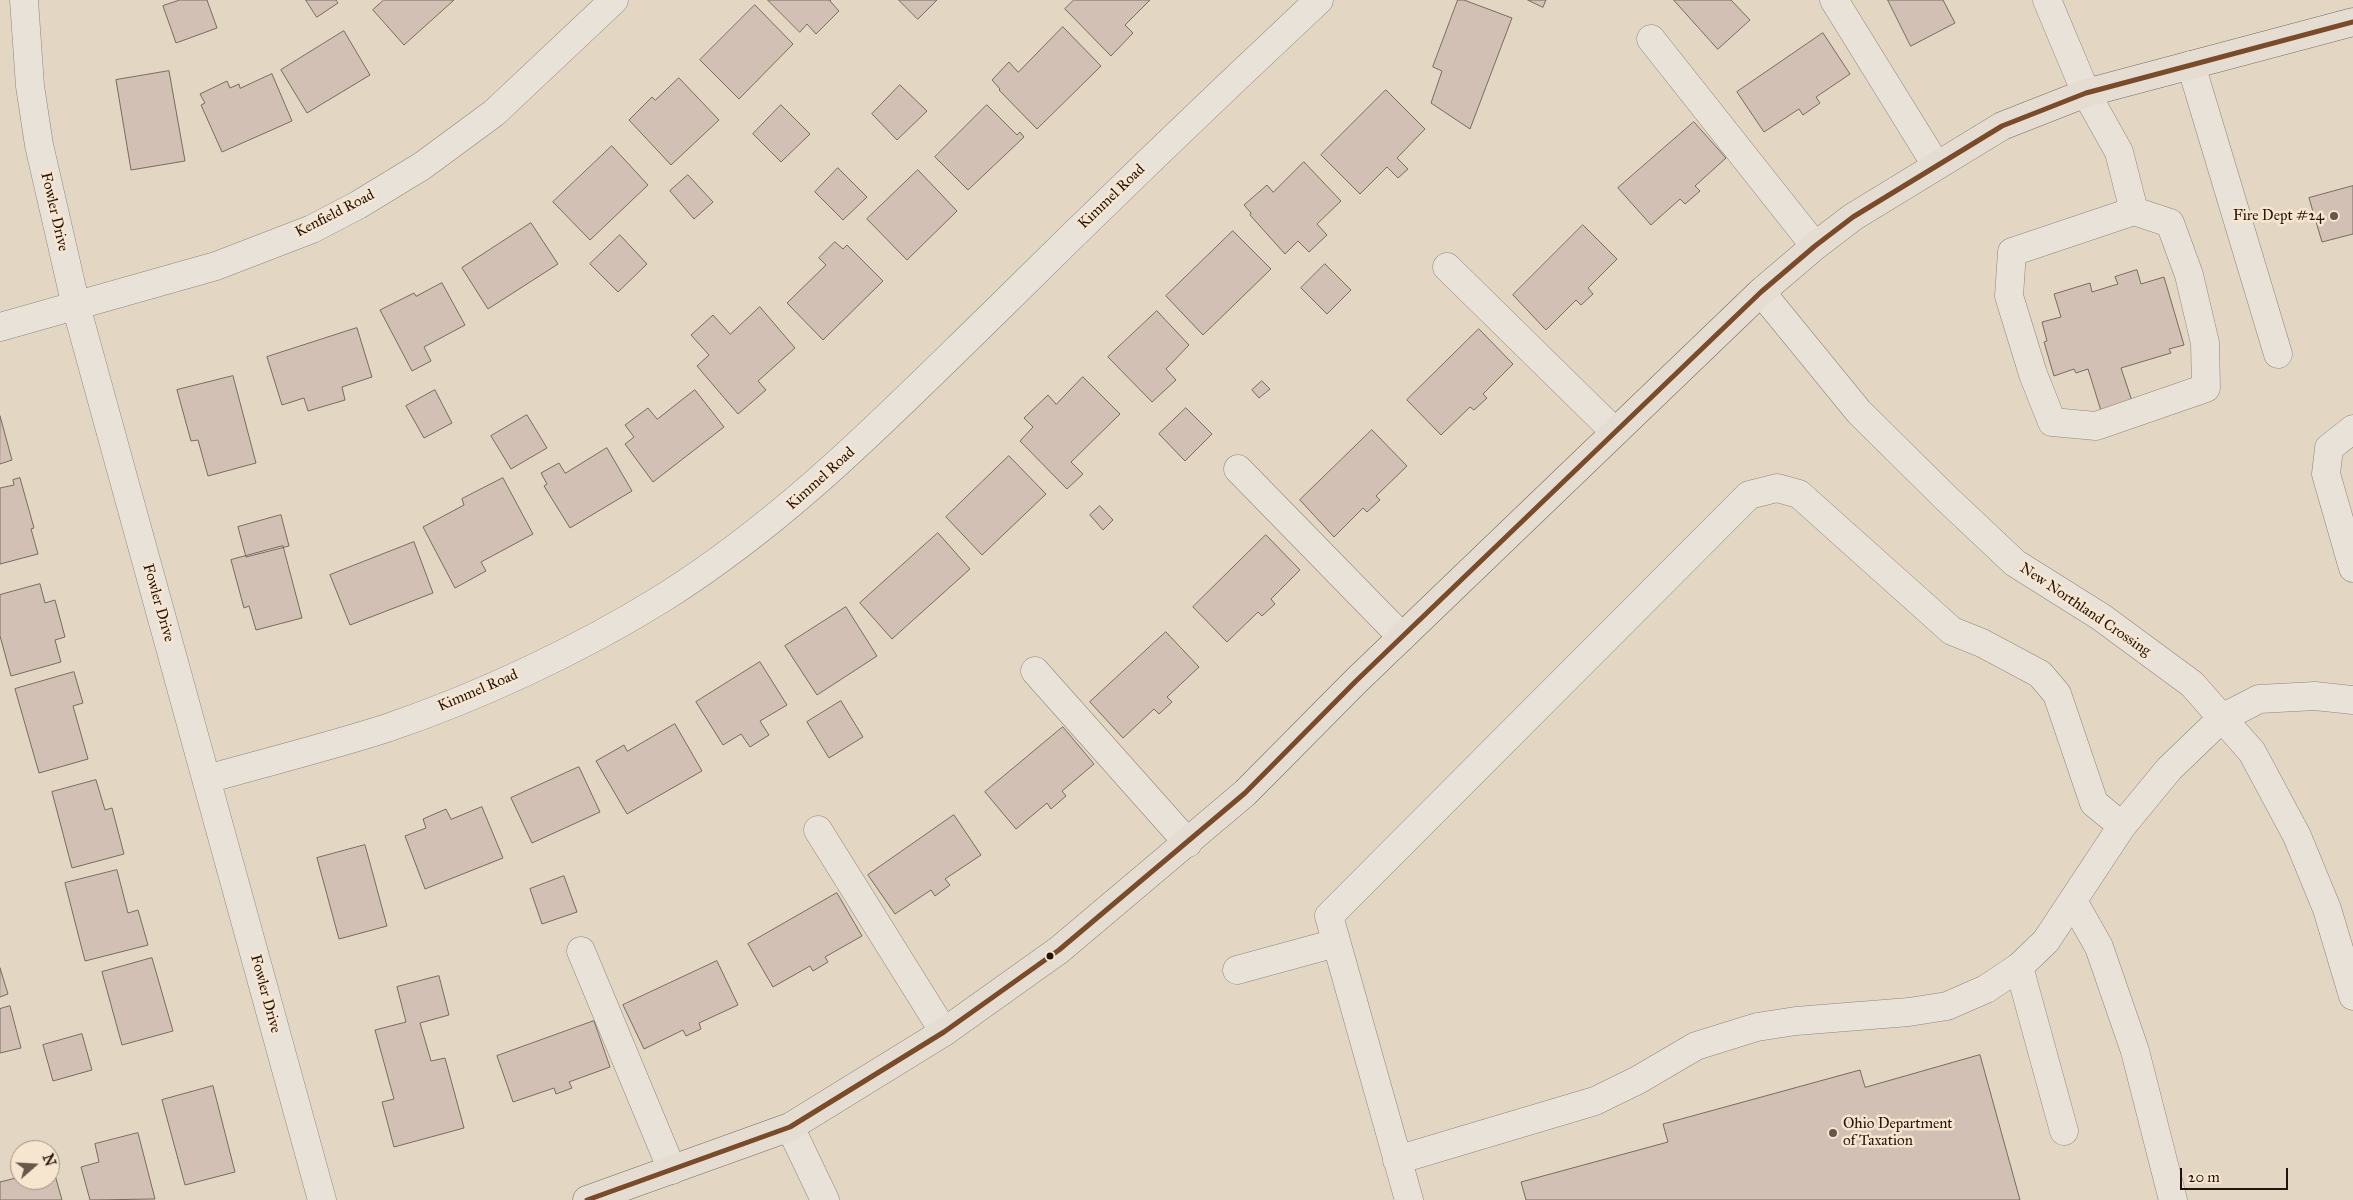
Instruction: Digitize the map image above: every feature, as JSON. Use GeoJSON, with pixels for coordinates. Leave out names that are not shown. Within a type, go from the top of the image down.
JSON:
{"type":"FeatureCollection","features":[{"type":"Feature","properties":{"kind":"main road"},"geometry":{"type":"LineString","coordinates":[[587,1200],[627,1194],[672,1170],[790,1127],[944,1032],[1059,950],[1246,793],[1402,637],[1761,292],[1815,246],[1853,217],[2002,126],[2086,92],[2353,22]]}},
{"type":"Feature","properties":{"kind":"street","name":"Fowler Drive"},"geometry":{"type":"LineString","coordinates":[[24,0],[30,86],[39,145],[76,306],[322,1200]]}},
{"type":"Feature","properties":{"kind":"street","name":"Kenfield Road"},"geometry":{"type":"LineString","coordinates":[[0,327],[216,266],[312,229],[422,166],[494,113],[614,0]]}},
{"type":"Feature","properties":{"kind":"street","name":"Kimmel Road"},"geometry":{"type":"LineString","coordinates":[[207,778],[387,728],[500,683],[589,639],[663,598],[783,512],[841,462],[1168,142],[1319,0]]}},
{"type":"Feature","properties":{"kind":"street"},"geometry":{"type":"LineString","coordinates":[[1834,0],[1936,165]]}},
{"type":"Feature","properties":{"kind":"street"},"geometry":{"type":"LineString","coordinates":[[2047,0],[2086,92],[2119,152],[2134,211]]}},
{"type":"Feature","properties":{"kind":"street"},"geometry":{"type":"LineString","coordinates":[[1651,39],[1815,246]]}},
{"type":"Feature","properties":{"kind":"street"},"geometry":{"type":"LineString","coordinates":[[2191,65],[2278,354]]}},
{"type":"Feature","properties":{"kind":"street"},"geometry":{"type":"LineString","coordinates":[[2134,211],[2170,223],[2189,275],[2205,343],[2206,388],[2096,426],[2052,422],[2033,374],[2009,296],[2012,252],[2134,211]]}},
{"type":"Feature","properties":{"kind":"street"},"geometry":{"type":"LineString","coordinates":[[1447,267],[1615,432]]}},
{"type":"Feature","properties":{"kind":"street","name":"New Northland Crossing"},"geometry":{"type":"LineString","coordinates":[[1761,292],[1859,412],[2015,563],[2101,616],[2192,684],[2252,752],[2297,836],[2327,909],[2353,996]]}},
{"type":"Feature","properties":{"kind":"street"},"geometry":{"type":"LineString","coordinates":[[2353,429],[2329,448],[2326,474],[2353,568]]}},
{"type":"Feature","properties":{"kind":"street"},"geometry":{"type":"LineString","coordinates":[[1238,470],[1402,637]]}},
{"type":"Feature","properties":{"kind":"street"},"geometry":{"type":"LineString","coordinates":[[1409,1200],[1329,916],[1749,495],[1777,488],[1800,494],[1819,509],[1952,631],[2040,674],[2056,694],[2094,803],[2122,826]]}},
{"type":"Feature","properties":{"kind":"street"},"geometry":{"type":"LineString","coordinates":[[1035,671],[1188,843]]}},
{"type":"Feature","properties":{"kind":"street"},"geometry":{"type":"LineString","coordinates":[[1397,1160],[1595,1101],[1638,1080],[1696,1046],[1748,1030],[1796,1021],[1909,1012],[1947,1006],[1986,989],[2020,967],[2046,941],[2122,826],[2169,769],[2222,718],[2259,699],[2315,696],[2353,700]]}},
{"type":"Feature","properties":{"kind":"street"},"geometry":{"type":"LineString","coordinates":[[818,830],[944,1032]]}},
{"type":"Feature","properties":{"kind":"street"},"geometry":{"type":"LineString","coordinates":[[2073,901],[2099,948],[2135,1051],[2173,1200]]}},
{"type":"Feature","properties":{"kind":"street"},"geometry":{"type":"LineString","coordinates":[[1237,970],[1336,943]]}},
{"type":"Feature","properties":{"kind":"street"},"geometry":{"type":"LineString","coordinates":[[581,951],[672,1170]]}},
{"type":"Feature","properties":{"kind":"street"},"geometry":{"type":"LineString","coordinates":[[2020,967],[2064,1131]]}},
{"type":"Feature","properties":{"kind":"street"},"geometry":{"type":"LineString","coordinates":[[790,1127],[825,1200]]}},
{"type":"Feature","properties":{"kind":"building"},"geometry":{"type":"Polygon","coordinates":[[[180,0],[207,0],[217,28],[176,43],[163,6],[180,0]]]}},
{"type":"Feature","properties":{"kind":"building"},"geometry":{"type":"Polygon","coordinates":[[[306,0],[336,0],[338,3],[317,17],[306,0]]]}},
{"type":"Feature","properties":{"kind":"building"},"geometry":{"type":"Polygon","coordinates":[[[384,0],[454,0],[404,45],[373,10],[384,0]]]}},
{"type":"Feature","properties":{"kind":"building"},"geometry":{"type":"Polygon","coordinates":[[[768,0],[831,0],[839,11],[816,34],[807,24],[800,32],[768,0]]]}},
{"type":"Feature","properties":{"kind":"building"},"geometry":{"type":"Polygon","coordinates":[[[899,0],[937,0],[918,19],[899,0]]]}},
{"type":"Feature","properties":{"kind":"building"},"geometry":{"type":"Polygon","coordinates":[[[1074,0],[1150,0],[1125,25],[1133,33],[1111,56],[1065,9],[1074,0]]]}},
{"type":"Feature","properties":{"kind":"building"},"geometry":{"type":"Polygon","coordinates":[[[1458,0],[1464,0],[1512,18],[1470,129],[1431,103],[1442,71],[1433,67],[1458,0]]]}},
{"type":"Feature","properties":{"kind":"building"},"geometry":{"type":"Polygon","coordinates":[[[1528,0],[1546,0],[1543,7],[1528,0]]]}},
{"type":"Feature","properties":{"kind":"building"},"geometry":{"type":"Polygon","coordinates":[[[1674,0],[1731,0],[1750,20],[1718,49],[1674,0]]]}},
{"type":"Feature","properties":{"kind":"building"},"geometry":{"type":"Polygon","coordinates":[[[1888,0],[1943,0],[1955,23],[1911,46],[1888,0]]]}},
{"type":"Feature","properties":{"kind":"building"},"geometry":{"type":"Polygon","coordinates":[[[755,5],[793,44],[739,99],[700,60],[755,5]]]}},
{"type":"Feature","properties":{"kind":"building"},"geometry":{"type":"Polygon","coordinates":[[[1063,27],[1101,66],[1037,129],[999,90],[992,80],[1009,62],[1018,72],[1063,27]]]}},
{"type":"Feature","properties":{"kind":"building"},"geometry":{"type":"Polygon","coordinates":[[[344,31],[370,75],[307,113],[281,70],[344,31]]]}},
{"type":"Feature","properties":{"kind":"building"},"geometry":{"type":"Polygon","coordinates":[[[1823,33],[1850,74],[1816,97],[1820,103],[1803,115],[1799,109],[1764,132],[1737,92],[1823,33]]]}},
{"type":"Feature","properties":{"kind":"building"},"geometry":{"type":"Polygon","coordinates":[[[169,71],[185,161],[131,170],[116,80],[169,71]]]}},
{"type":"Feature","properties":{"kind":"building"},"geometry":{"type":"Polygon","coordinates":[[[272,74],[292,121],[222,152],[201,105],[205,103],[200,94],[227,81],[230,88],[239,84],[240,88],[272,74]]]}},
{"type":"Feature","properties":{"kind":"building"},"geometry":{"type":"Polygon","coordinates":[[[679,78],[719,120],[671,165],[629,120],[652,97],[655,100],[679,78]]]}},
{"type":"Feature","properties":{"kind":"building"},"geometry":{"type":"Polygon","coordinates":[[[900,85],[927,111],[897,140],[872,114],[900,85]]]}},
{"type":"Feature","properties":{"kind":"building"},"geometry":{"type":"Polygon","coordinates":[[[1386,90],[1425,129],[1397,158],[1408,169],[1398,178],[1387,167],[1360,194],[1321,155],[1386,90]]]}},
{"type":"Feature","properties":{"kind":"building"},"geometry":{"type":"Polygon","coordinates":[[[781,105],[810,134],[781,162],[753,134],[781,105]]]}},
{"type":"Feature","properties":{"kind":"building"},"geometry":{"type":"Polygon","coordinates":[[[987,105],[1017,135],[1020,132],[1024,137],[968,190],[935,157],[987,105]]]}},
{"type":"Feature","properties":{"kind":"building"},"geometry":{"type":"Polygon","coordinates":[[[1694,122],[1726,158],[1695,186],[1700,191],[1685,204],[1680,199],[1651,225],[1618,188],[1694,122]]]}},
{"type":"Feature","properties":{"kind":"building"},"geometry":{"type":"Polygon","coordinates":[[[612,146],[648,185],[590,240],[553,202],[612,146]]]}},
{"type":"Feature","properties":{"kind":"building"},"geometry":{"type":"Polygon","coordinates":[[[1304,162],[1341,201],[1317,224],[1327,235],[1309,252],[1298,241],[1285,254],[1250,215],[1251,213],[1244,205],[1267,185],[1273,192],[1304,162]]]}},
{"type":"Feature","properties":{"kind":"building"},"geometry":{"type":"Polygon","coordinates":[[[838,168],[867,197],[843,220],[815,192],[838,168]]]}},
{"type":"Feature","properties":{"kind":"building"},"geometry":{"type":"Polygon","coordinates":[[[918,170],[957,211],[907,260],[867,219],[918,170]]]}},
{"type":"Feature","properties":{"kind":"building"},"geometry":{"type":"Polygon","coordinates":[[[688,175],[713,202],[694,219],[670,191],[688,175]]]}},
{"type":"Feature","properties":{"kind":"building","name":"Fire Dept #24"},"geometry":{"type":"Polygon","coordinates":[[[2353,186],[2353,234],[2322,242],[2309,198],[2353,186]]]}},
{"type":"Feature","properties":{"kind":"building"},"geometry":{"type":"Polygon","coordinates":[[[531,223],[558,264],[488,309],[462,268],[531,223]]]}},
{"type":"Feature","properties":{"kind":"building"},"geometry":{"type":"Polygon","coordinates":[[[1583,225],[1617,259],[1588,288],[1593,294],[1581,305],[1576,300],[1546,330],[1513,295],[1583,225]]]}},
{"type":"Feature","properties":{"kind":"building"},"geometry":{"type":"Polygon","coordinates":[[[1233,231],[1271,269],[1203,335],[1166,296],[1233,231]]]}},
{"type":"Feature","properties":{"kind":"building"},"geometry":{"type":"Polygon","coordinates":[[[620,235],[647,264],[618,292],[590,264],[620,235]]]}},
{"type":"Feature","properties":{"kind":"building"},"geometry":{"type":"Polygon","coordinates":[[[835,242],[843,249],[847,245],[883,281],[823,340],[787,303],[826,265],[819,258],[835,242]]]}},
{"type":"Feature","properties":{"kind":"building"},"geometry":{"type":"Polygon","coordinates":[[[1325,264],[1351,290],[1327,314],[1301,288],[1325,264]]]}},
{"type":"Feature","properties":{"kind":"building"},"geometry":{"type":"Polygon","coordinates":[[[2137,270],[2141,284],[2164,277],[2184,345],[2169,349],[2171,353],[2121,368],[2133,404],[2102,414],[2088,369],[2076,373],[2074,369],[2054,376],[2044,342],[2047,341],[2042,322],[2061,317],[2054,294],[2090,283],[2092,292],[2118,284],[2115,277],[2137,270]]]}},
{"type":"Feature","properties":{"kind":"building"},"geometry":{"type":"Polygon","coordinates":[[[442,283],[465,325],[424,347],[431,361],[412,371],[380,310],[414,293],[416,296],[442,283]]]}},
{"type":"Feature","properties":{"kind":"building"},"geometry":{"type":"Polygon","coordinates":[[[760,307],[795,348],[758,381],[766,390],[738,414],[697,366],[709,355],[691,335],[713,315],[730,334],[760,307]]]}},
{"type":"Feature","properties":{"kind":"building"},"geometry":{"type":"Polygon","coordinates":[[[1157,311],[1189,345],[1166,369],[1176,380],[1152,402],[1108,357],[1157,311]]]}},
{"type":"Feature","properties":{"kind":"building"},"geometry":{"type":"Polygon","coordinates":[[[357,328],[372,377],[342,387],[345,400],[308,411],[304,398],[282,405],[267,357],[357,328]]]}},
{"type":"Feature","properties":{"kind":"building"},"geometry":{"type":"Polygon","coordinates":[[[1479,329],[1513,364],[1483,394],[1487,398],[1474,410],[1470,407],[1441,435],[1407,400],[1479,329]]]}},
{"type":"Feature","properties":{"kind":"building"},"geometry":{"type":"Polygon","coordinates":[[[233,376],[256,463],[208,476],[198,440],[191,441],[177,390],[233,376]]]}},
{"type":"Feature","properties":{"kind":"building"},"geometry":{"type":"Polygon","coordinates":[[[1083,377],[1120,414],[1071,462],[1083,474],[1067,489],[1020,441],[1033,427],[1024,418],[1048,395],[1056,404],[1083,377]]]}},
{"type":"Feature","properties":{"kind":"building"},"geometry":{"type":"Polygon","coordinates":[[[1262,381],[1270,389],[1259,398],[1252,390],[1262,381]]]}},
{"type":"Feature","properties":{"kind":"building"},"geometry":{"type":"Polygon","coordinates":[[[435,390],[452,423],[424,438],[406,406],[435,390]]]}},
{"type":"Feature","properties":{"kind":"building"},"geometry":{"type":"Polygon","coordinates":[[[695,390],[724,427],[653,482],[625,444],[634,437],[625,425],[648,408],[657,419],[695,390]]]}},
{"type":"Feature","properties":{"kind":"building"},"geometry":{"type":"Polygon","coordinates":[[[1186,408],[1212,434],[1185,461],[1159,434],[1186,408]]]}},
{"type":"Feature","properties":{"kind":"building"},"geometry":{"type":"Polygon","coordinates":[[[527,415],[547,448],[511,469],[491,436],[527,415]]]}},
{"type":"Feature","properties":{"kind":"building"},"geometry":{"type":"Polygon","coordinates":[[[0,416],[12,460],[0,464],[0,416]]]}},
{"type":"Feature","properties":{"kind":"building"},"geometry":{"type":"Polygon","coordinates":[[[1372,430],[1407,466],[1376,496],[1380,500],[1367,512],[1363,508],[1334,537],[1300,500],[1372,430]]]}},
{"type":"Feature","properties":{"kind":"building"},"geometry":{"type":"Polygon","coordinates":[[[607,448],[632,491],[570,528],[544,486],[547,484],[541,473],[559,463],[565,473],[607,448]]]}},
{"type":"Feature","properties":{"kind":"building"},"geometry":{"type":"Polygon","coordinates":[[[1009,456],[1046,494],[982,555],[946,517],[1009,456]]]}},
{"type":"Feature","properties":{"kind":"building"},"geometry":{"type":"Polygon","coordinates":[[[20,478],[34,528],[31,529],[38,554],[0,564],[0,488],[14,485],[13,480],[20,478]]]}},
{"type":"Feature","properties":{"kind":"building"},"geometry":{"type":"Polygon","coordinates":[[[503,478],[533,534],[481,562],[486,571],[455,588],[423,527],[464,505],[462,499],[503,478]]]}},
{"type":"Feature","properties":{"kind":"building"},"geometry":{"type":"Polygon","coordinates":[[[1100,506],[1113,520],[1103,530],[1090,515],[1100,506]]]}},
{"type":"Feature","properties":{"kind":"building"},"geometry":{"type":"Polygon","coordinates":[[[281,515],[289,546],[246,557],[238,527],[281,515]]]}},
{"type":"Feature","properties":{"kind":"building"},"geometry":{"type":"Polygon","coordinates":[[[938,533],[970,569],[892,639],[860,603],[938,533]]]}},
{"type":"Feature","properties":{"kind":"building"},"geometry":{"type":"Polygon","coordinates":[[[1266,535],[1300,570],[1271,599],[1275,604],[1262,616],[1258,612],[1227,642],[1193,607],[1266,535]]]}},
{"type":"Feature","properties":{"kind":"building"},"geometry":{"type":"Polygon","coordinates":[[[414,542],[433,593],[350,625],[330,575],[414,542]]]}},
{"type":"Feature","properties":{"kind":"building"},"geometry":{"type":"Polygon","coordinates":[[[283,546],[302,618],[256,630],[249,606],[244,608],[231,560],[283,546]]]}},
{"type":"Feature","properties":{"kind":"building"},"geometry":{"type":"Polygon","coordinates":[[[40,584],[45,603],[55,600],[65,637],[55,640],[61,662],[11,676],[0,636],[0,595],[40,584]]]}},
{"type":"Feature","properties":{"kind":"building"},"geometry":{"type":"Polygon","coordinates":[[[846,607],[877,656],[817,695],[785,646],[846,607]]]}},
{"type":"Feature","properties":{"kind":"building"},"geometry":{"type":"Polygon","coordinates":[[[1166,632],[1199,667],[1167,697],[1172,702],[1159,714],[1154,709],[1123,738],[1090,702],[1166,632]]]}},
{"type":"Feature","properties":{"kind":"building"},"geometry":{"type":"Polygon","coordinates":[[[760,662],[787,705],[760,721],[769,735],[750,747],[741,734],[723,745],[696,702],[760,662]]]}},
{"type":"Feature","properties":{"kind":"building"},"geometry":{"type":"Polygon","coordinates":[[[74,672],[83,703],[73,706],[88,759],[39,773],[15,689],[74,672]]]}},
{"type":"Feature","properties":{"kind":"building"},"geometry":{"type":"Polygon","coordinates":[[[841,701],[863,737],[829,758],[807,722],[841,701]]]}},
{"type":"Feature","properties":{"kind":"building"},"geometry":{"type":"Polygon","coordinates":[[[675,724],[702,771],[627,814],[596,761],[624,745],[627,751],[675,724]]]}},
{"type":"Feature","properties":{"kind":"building"},"geometry":{"type":"Polygon","coordinates":[[[1063,727],[1094,764],[1062,791],[1066,796],[1051,809],[1047,803],[1016,829],[985,792],[1063,727]]]}},
{"type":"Feature","properties":{"kind":"building"},"geometry":{"type":"Polygon","coordinates":[[[579,767],[600,812],[532,843],[511,798],[579,767]]]}},
{"type":"Feature","properties":{"kind":"building"},"geometry":{"type":"Polygon","coordinates":[[[96,780],[105,810],[112,808],[124,854],[72,868],[52,792],[96,780]]]}},
{"type":"Feature","properties":{"kind":"building"},"geometry":{"type":"Polygon","coordinates":[[[482,807],[503,858],[425,889],[405,836],[426,828],[423,819],[446,809],[451,819],[482,807]]]}},
{"type":"Feature","properties":{"kind":"building"},"geometry":{"type":"Polygon","coordinates":[[[954,815],[981,855],[945,879],[950,885],[935,896],[931,890],[895,914],[868,875],[954,815]]]}},
{"type":"Feature","properties":{"kind":"building"},"geometry":{"type":"Polygon","coordinates":[[[365,845],[387,926],[339,939],[317,858],[365,845]]]}},
{"type":"Feature","properties":{"kind":"building"},"geometry":{"type":"Polygon","coordinates":[[[117,870],[128,913],[138,910],[148,945],[85,961],[65,883],[117,870]]]}},
{"type":"Feature","properties":{"kind":"building"},"geometry":{"type":"Polygon","coordinates":[[[564,876],[577,912],[542,924],[530,889],[564,876]]]}},
{"type":"Feature","properties":{"kind":"building"},"geometry":{"type":"Polygon","coordinates":[[[837,893],[862,936],[825,957],[828,962],[813,971],[810,966],[773,987],[748,944],[837,893]]]}},
{"type":"Feature","properties":{"kind":"building"},"geometry":{"type":"Polygon","coordinates":[[[152,958],[173,1031],[122,1045],[102,972],[152,958]]]}},
{"type":"Feature","properties":{"kind":"building"},"geometry":{"type":"Polygon","coordinates":[[[717,961],[738,1005],[699,1023],[701,1029],[686,1036],[683,1030],[644,1049],[623,1005],[717,961]]]}},
{"type":"Feature","properties":{"kind":"building"},"geometry":{"type":"Polygon","coordinates":[[[0,968],[8,994],[0,997],[0,968]]]}},
{"type":"Feature","properties":{"kind":"building"},"geometry":{"type":"Polygon","coordinates":[[[439,976],[449,1015],[420,1023],[431,1061],[445,1058],[464,1128],[394,1147],[382,1102],[394,1099],[375,1030],[406,1022],[397,987],[439,976]]]}},
{"type":"Feature","properties":{"kind":"building"},"geometry":{"type":"Polygon","coordinates":[[[10,1006],[21,1048],[0,1053],[0,1009],[10,1006]]]}},
{"type":"Feature","properties":{"kind":"building"},"geometry":{"type":"Polygon","coordinates":[[[594,1021],[610,1067],[569,1082],[572,1088],[556,1094],[554,1088],[513,1102],[497,1056],[594,1021]]]}},
{"type":"Feature","properties":{"kind":"building"},"geometry":{"type":"Polygon","coordinates":[[[82,1034],[92,1070],[53,1081],[43,1045],[82,1034]]]}},
{"type":"Feature","properties":{"kind":"building","name":"Ohio Department of Taxation"},"geometry":{"type":"Polygon","coordinates":[[[1980,1055],[2020,1200],[1526,1200],[1521,1182],[1668,1142],[1663,1124],[1860,1070],[1865,1087],[1980,1055]]]}},
{"type":"Feature","properties":{"kind":"building"},"geometry":{"type":"Polygon","coordinates":[[[213,1086],[235,1172],[185,1185],[162,1100],[213,1086]]]}},
{"type":"Feature","properties":{"kind":"building"},"geometry":{"type":"Polygon","coordinates":[[[138,1133],[155,1199],[90,1200],[81,1167],[99,1162],[95,1144],[138,1133]]]}},
{"type":"Feature","properties":{"kind":"building"},"geometry":{"type":"Polygon","coordinates":[[[10,1180],[10,1190],[59,1190],[62,1200],[0,1200],[0,1182],[10,1180]]]}},
{"type":"Feature","properties":{"kind":"transit line"},"geometry":{"type":"LineString","coordinates":[[587,1200],[790,1127],[944,1032],[1059,950],[1245,793],[1356,681],[1761,292],[1815,246],[1853,217],[2002,126],[2086,93],[2353,22]]}},
{"type":"Feature","properties":{"kind":"place","name":"Fire Dept #24"},"geometry":{"type":"Point","coordinates":[2334,216]}},
{"type":"Feature","properties":{"kind":"place","name":"Ohio Department of Taxation"},"geometry":{"type":"Point","coordinates":[1833,1133]}}]}
